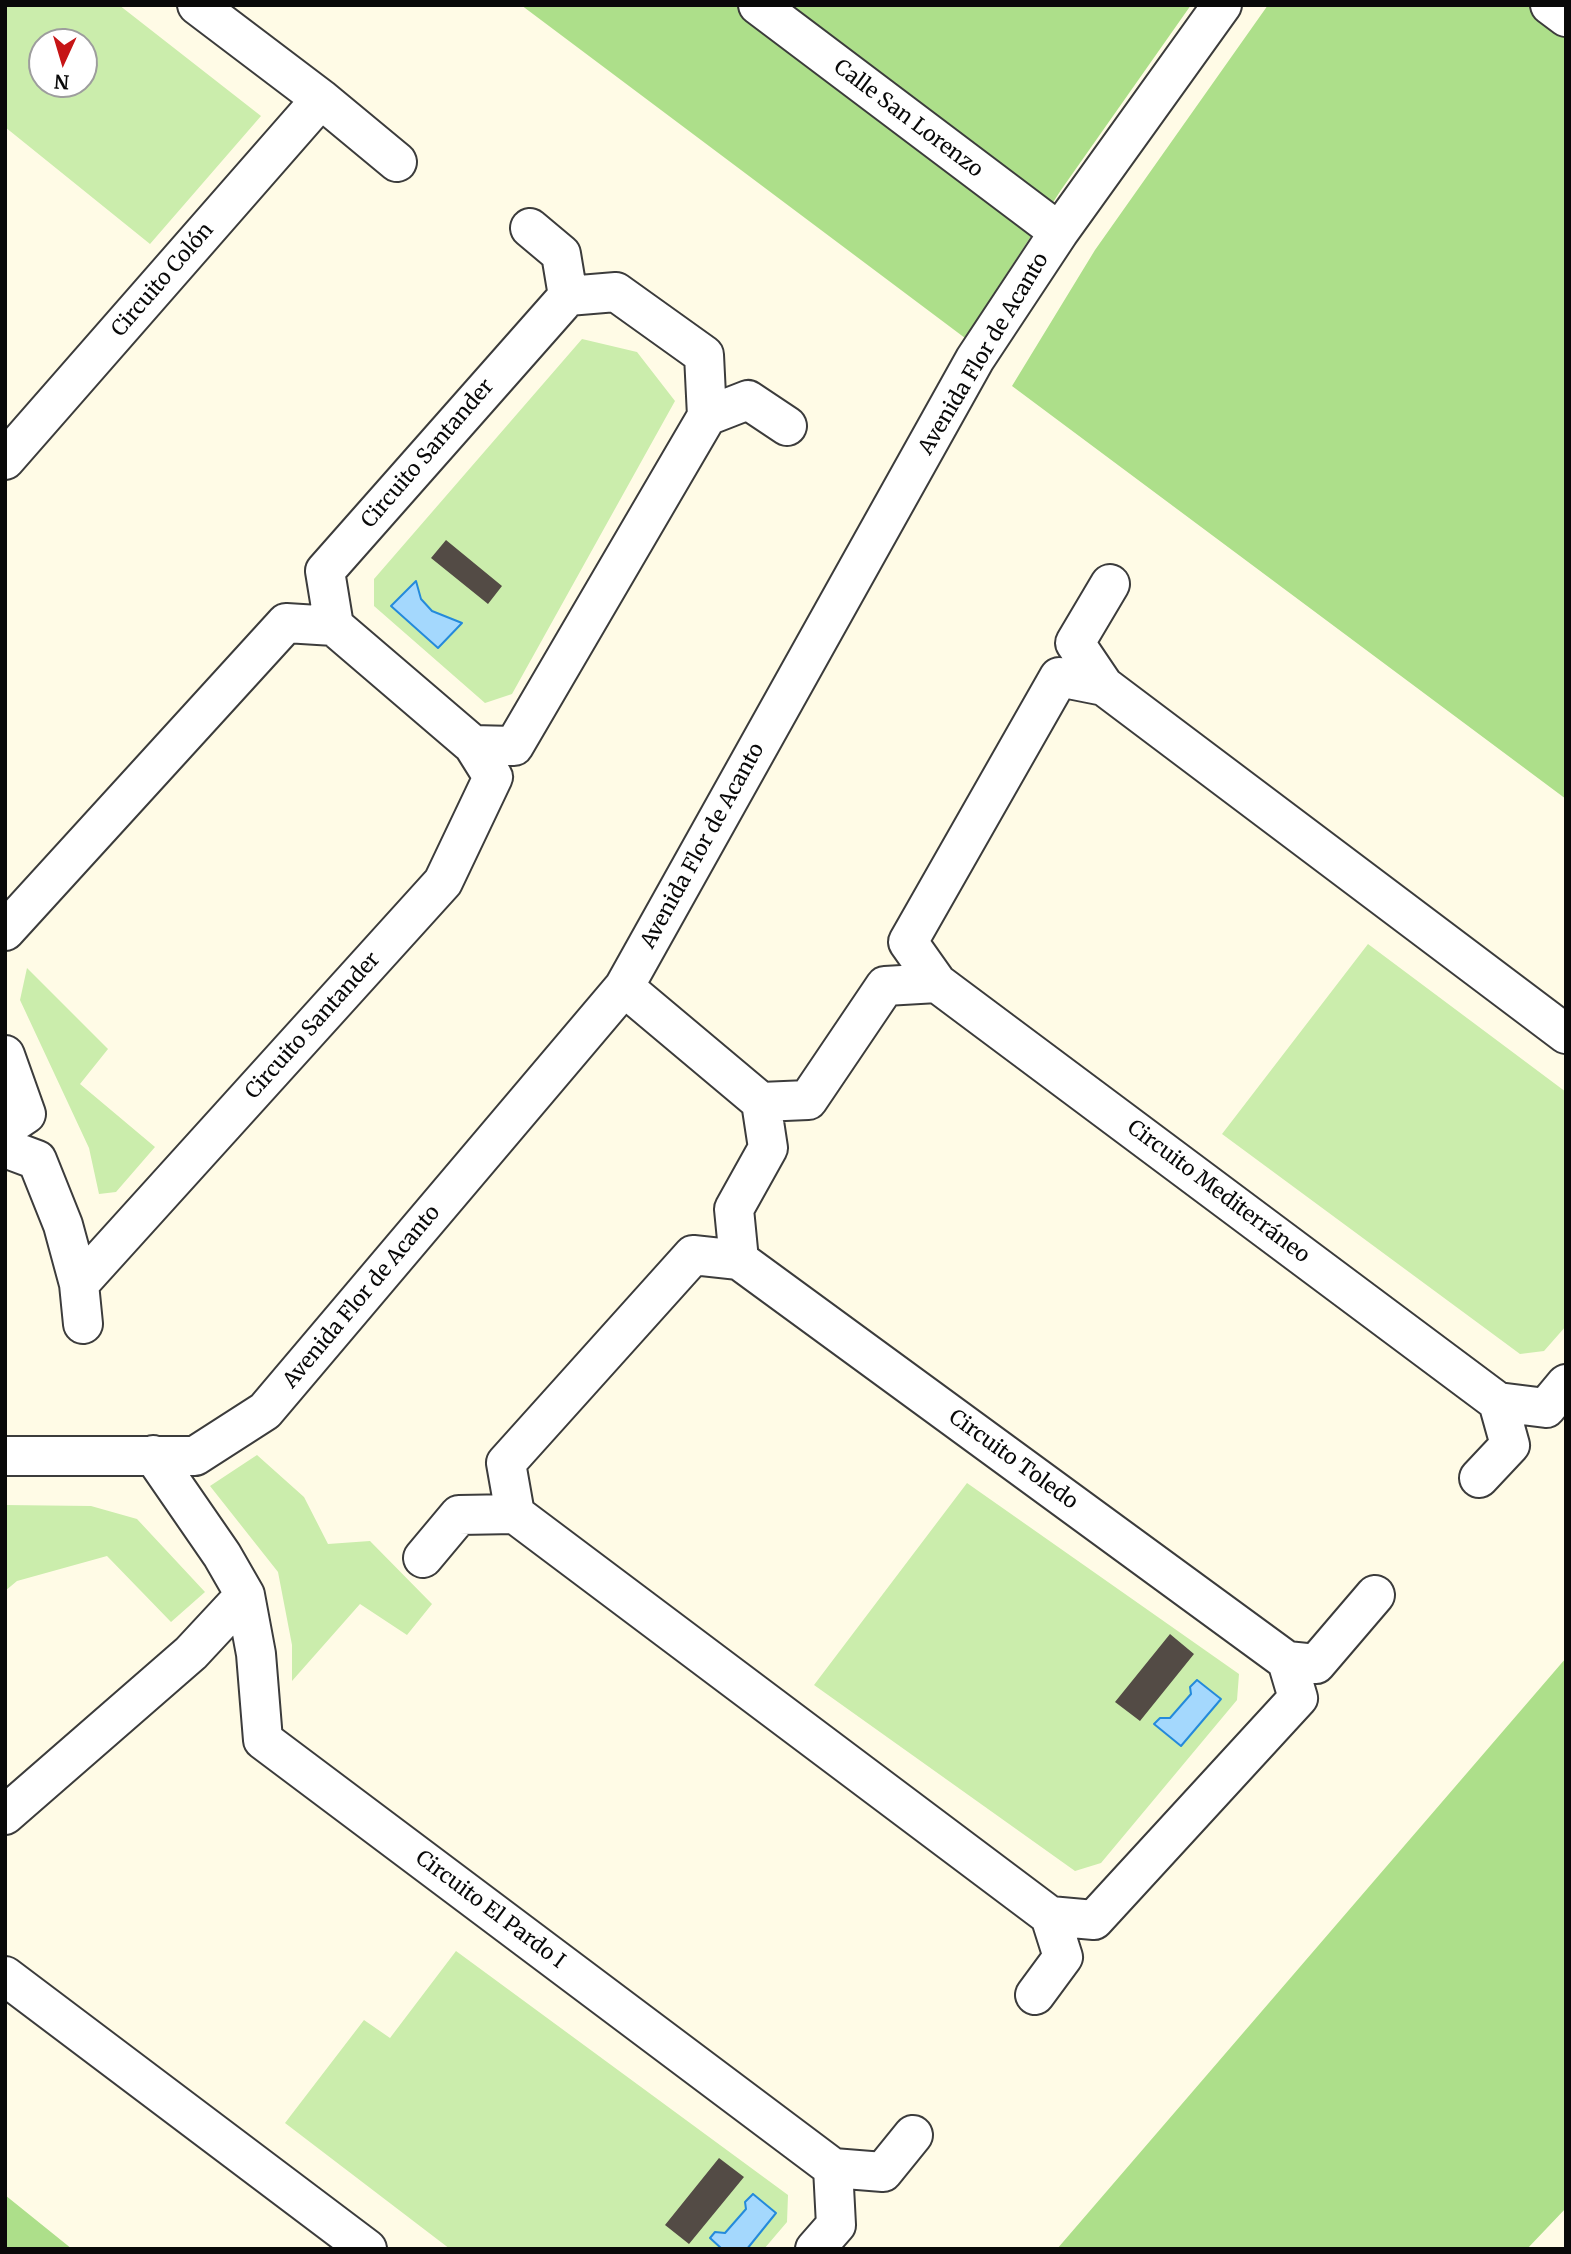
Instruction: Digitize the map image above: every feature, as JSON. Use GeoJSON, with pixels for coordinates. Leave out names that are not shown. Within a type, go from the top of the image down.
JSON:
{"type":"FeatureCollection","features":[{"type":"Feature","properties":{"kind":"street"},"geometry":{"type":"LineString","coordinates":[[197,5],[397,162]]}},
{"type":"Feature","properties":{"kind":"street","name":"Calle San Lorenzo"},"geometry":{"type":"LineString","coordinates":[[758,5],[1059,232]]}},
{"type":"Feature","properties":{"kind":"street","name":"Avenida Flor de Acanto"},"geometry":{"type":"LineString","coordinates":[[5,1455],[195,1456],[265,1411],[624,986],[975,359],[1059,232],[1222,5]]}},
{"type":"Feature","properties":{"kind":"street"},"geometry":{"type":"LineString","coordinates":[[1550,5],[1566,17]]}},
{"type":"Feature","properties":{"kind":"street","name":"Circuito Colón"},"geometry":{"type":"LineString","coordinates":[[5,460],[320,99]]}},
{"type":"Feature","properties":{"kind":"street"},"geometry":{"type":"LineString","coordinates":[[473,745],[514,746],[707,416],[704,355],[616,292],[568,296],[561,254],[530,228]]}},
{"type":"Feature","properties":{"kind":"street","name":"Circuito Santander"},"geometry":{"type":"LineString","coordinates":[[79,1284],[443,882],[493,777],[473,745],[334,626],[325,571],[568,296]]}},
{"type":"Feature","properties":{"kind":"street"},"geometry":{"type":"LineString","coordinates":[[707,416],[748,400],[787,426]]}},
{"type":"Feature","properties":{"kind":"street","name":"Circuito Mediterráneo"},"geometry":{"type":"LineString","coordinates":[[1110,584],[1075,643],[1104,686],[1566,1034]]}},
{"type":"Feature","properties":{"kind":"street"},"geometry":{"type":"LineString","coordinates":[[5,931],[286,624],[334,626]]}},
{"type":"Feature","properties":{"kind":"street","name":"Circuito Mediterráneo"},"geometry":{"type":"LineString","coordinates":[[1104,686],[1059,677],[908,942],[937,983],[1498,1402],[1546,1408],[1566,1384]]}},
{"type":"Feature","properties":{"kind":"street"},"geometry":{"type":"LineString","coordinates":[[761,1102],[808,1100],[885,986],[937,983]]}},
{"type":"Feature","properties":{"kind":"street"},"geometry":{"type":"LineString","coordinates":[[624,986],[761,1102],[768,1148],[734,1209],[739,1260]]}},
{"type":"Feature","properties":{"kind":"street"},"geometry":{"type":"LineString","coordinates":[[5,1055],[26,1114],[5,1128]]}},
{"type":"Feature","properties":{"kind":"street"},"geometry":{"type":"LineString","coordinates":[[5,1148],[37,1160],[63,1225],[79,1284],[83,1324]]}},
{"type":"Feature","properties":{"kind":"street","name":"Circuito Toledo"},"geometry":{"type":"LineString","coordinates":[[515,1514],[506,1463],[693,1255],[739,1260],[1287,1661]]}},
{"type":"Feature","properties":{"kind":"street"},"geometry":{"type":"LineString","coordinates":[[1479,1478],[1510,1445],[1498,1402]]}},
{"type":"Feature","properties":{"kind":"street","name":"Circuito El Pardo I"},"geometry":{"type":"LineString","coordinates":[[153,1455],[222,1555],[246,1595],[256,1654],[263,1740],[833,2168]]}},
{"type":"Feature","properties":{"kind":"street"},"geometry":{"type":"LineString","coordinates":[[424,1558],[459,1516],[515,1514],[1050,1916],[1094,1920],[1298,1698],[1287,1661],[1317,1664],[1375,1595]]}},
{"type":"Feature","properties":{"kind":"street"},"geometry":{"type":"LineString","coordinates":[[5,1815],[191,1653],[246,1595]]}},
{"type":"Feature","properties":{"kind":"street"},"geometry":{"type":"LineString","coordinates":[[1035,1995],[1063,1956],[1050,1916]]}},
{"type":"Feature","properties":{"kind":"street"},"geometry":{"type":"LineString","coordinates":[[5,1976],[367,2249]]}},
{"type":"Feature","properties":{"kind":"street"},"geometry":{"type":"LineString","coordinates":[[815,2249],[836,2225],[833,2168],[883,2172],[913,2135]]}},
{"type":"Feature","properties":{"kind":"green space"},"geometry":{"type":"Polygon","coordinates":[[[5,5],[119,5],[261,116],[150,244],[5,127],[5,5]]]}},
{"type":"Feature","properties":{"kind":"green space"},"geometry":{"type":"Polygon","coordinates":[[[521,5],[1191,5],[1061,190],[965,338],[521,5]]]}},
{"type":"Feature","properties":{"kind":"green space"},"geometry":{"type":"Polygon","coordinates":[[[1268,5],[1566,5],[1566,799],[1012,386],[1095,250],[1268,5]]]}},
{"type":"Feature","properties":{"kind":"green space"},"geometry":{"type":"Polygon","coordinates":[[[582,339],[637,352],[675,401],[512,694],[485,703],[374,606],[374,579],[582,339]]]}},
{"type":"Feature","properties":{"kind":"green space"},"geometry":{"type":"Polygon","coordinates":[[[1368,944],[1566,1092],[1566,1326],[1544,1351],[1520,1354],[1222,1134],[1368,944]]]}},
{"type":"Feature","properties":{"kind":"green space"},"geometry":{"type":"Polygon","coordinates":[[[27,968],[108,1049],[80,1084],[155,1147],[116,1192],[99,1194],[89,1148],[20,1000],[27,968]]]}},
{"type":"Feature","properties":{"kind":"green space"},"geometry":{"type":"Polygon","coordinates":[[[257,1455],[304,1497],[328,1544],[370,1541],[432,1604],[407,1635],[360,1604],[292,1681],[292,1645],[278,1572],[210,1486],[257,1455]]]}},
{"type":"Feature","properties":{"kind":"green space"},"geometry":{"type":"Polygon","coordinates":[[[967,1483],[1239,1674],[1237,1700],[1101,1863],[1075,1871],[814,1685],[967,1483]]]}},
{"type":"Feature","properties":{"kind":"green space"},"geometry":{"type":"Polygon","coordinates":[[[5,1505],[91,1506],[137,1519],[205,1592],[171,1622],[107,1556],[17,1581],[5,1591],[5,1505]]]}},
{"type":"Feature","properties":{"kind":"green space"},"geometry":{"type":"Polygon","coordinates":[[[1566,1658],[1566,2208],[1527,2249],[1057,2249],[1566,1658]]]}},
{"type":"Feature","properties":{"kind":"green space"},"geometry":{"type":"Polygon","coordinates":[[[456,1951],[788,2195],[787,2222],[764,2249],[450,2249],[285,2123],[364,2020],[390,2038],[456,1951]]]}},
{"type":"Feature","properties":{"kind":"green space"},"geometry":{"type":"Polygon","coordinates":[[[5,2195],[72,2249],[5,2249],[5,2195]]]}},
{"type":"Feature","properties":{"kind":"water"},"geometry":{"type":"Polygon","coordinates":[[[416,581],[421,599],[432,611],[462,623],[438,648],[391,606],[416,581]]]}},
{"type":"Feature","properties":{"kind":"water"},"geometry":{"type":"Polygon","coordinates":[[[1197,1680],[1221,1699],[1181,1746],[1154,1724],[1160,1718],[1170,1718],[1191,1694],[1190,1687],[1197,1680]]]}},
{"type":"Feature","properties":{"kind":"water"},"geometry":{"type":"Polygon","coordinates":[[[753,2194],[776,2213],[747,2249],[722,2249],[710,2238],[715,2232],[725,2233],[746,2209],[745,2202],[753,2194]]]}},
{"type":"Feature","properties":{"kind":"building"},"geometry":{"type":"Polygon","coordinates":[[[446,540],[502,586],[488,604],[431,558],[446,540]]]}},
{"type":"Feature","properties":{"kind":"building"},"geometry":{"type":"Polygon","coordinates":[[[1170,1634],[1194,1654],[1140,1721],[1115,1702],[1170,1634]]]}},
{"type":"Feature","properties":{"kind":"building"},"geometry":{"type":"Polygon","coordinates":[[[719,2158],[744,2177],[689,2244],[665,2225],[719,2158]]]}}]}
